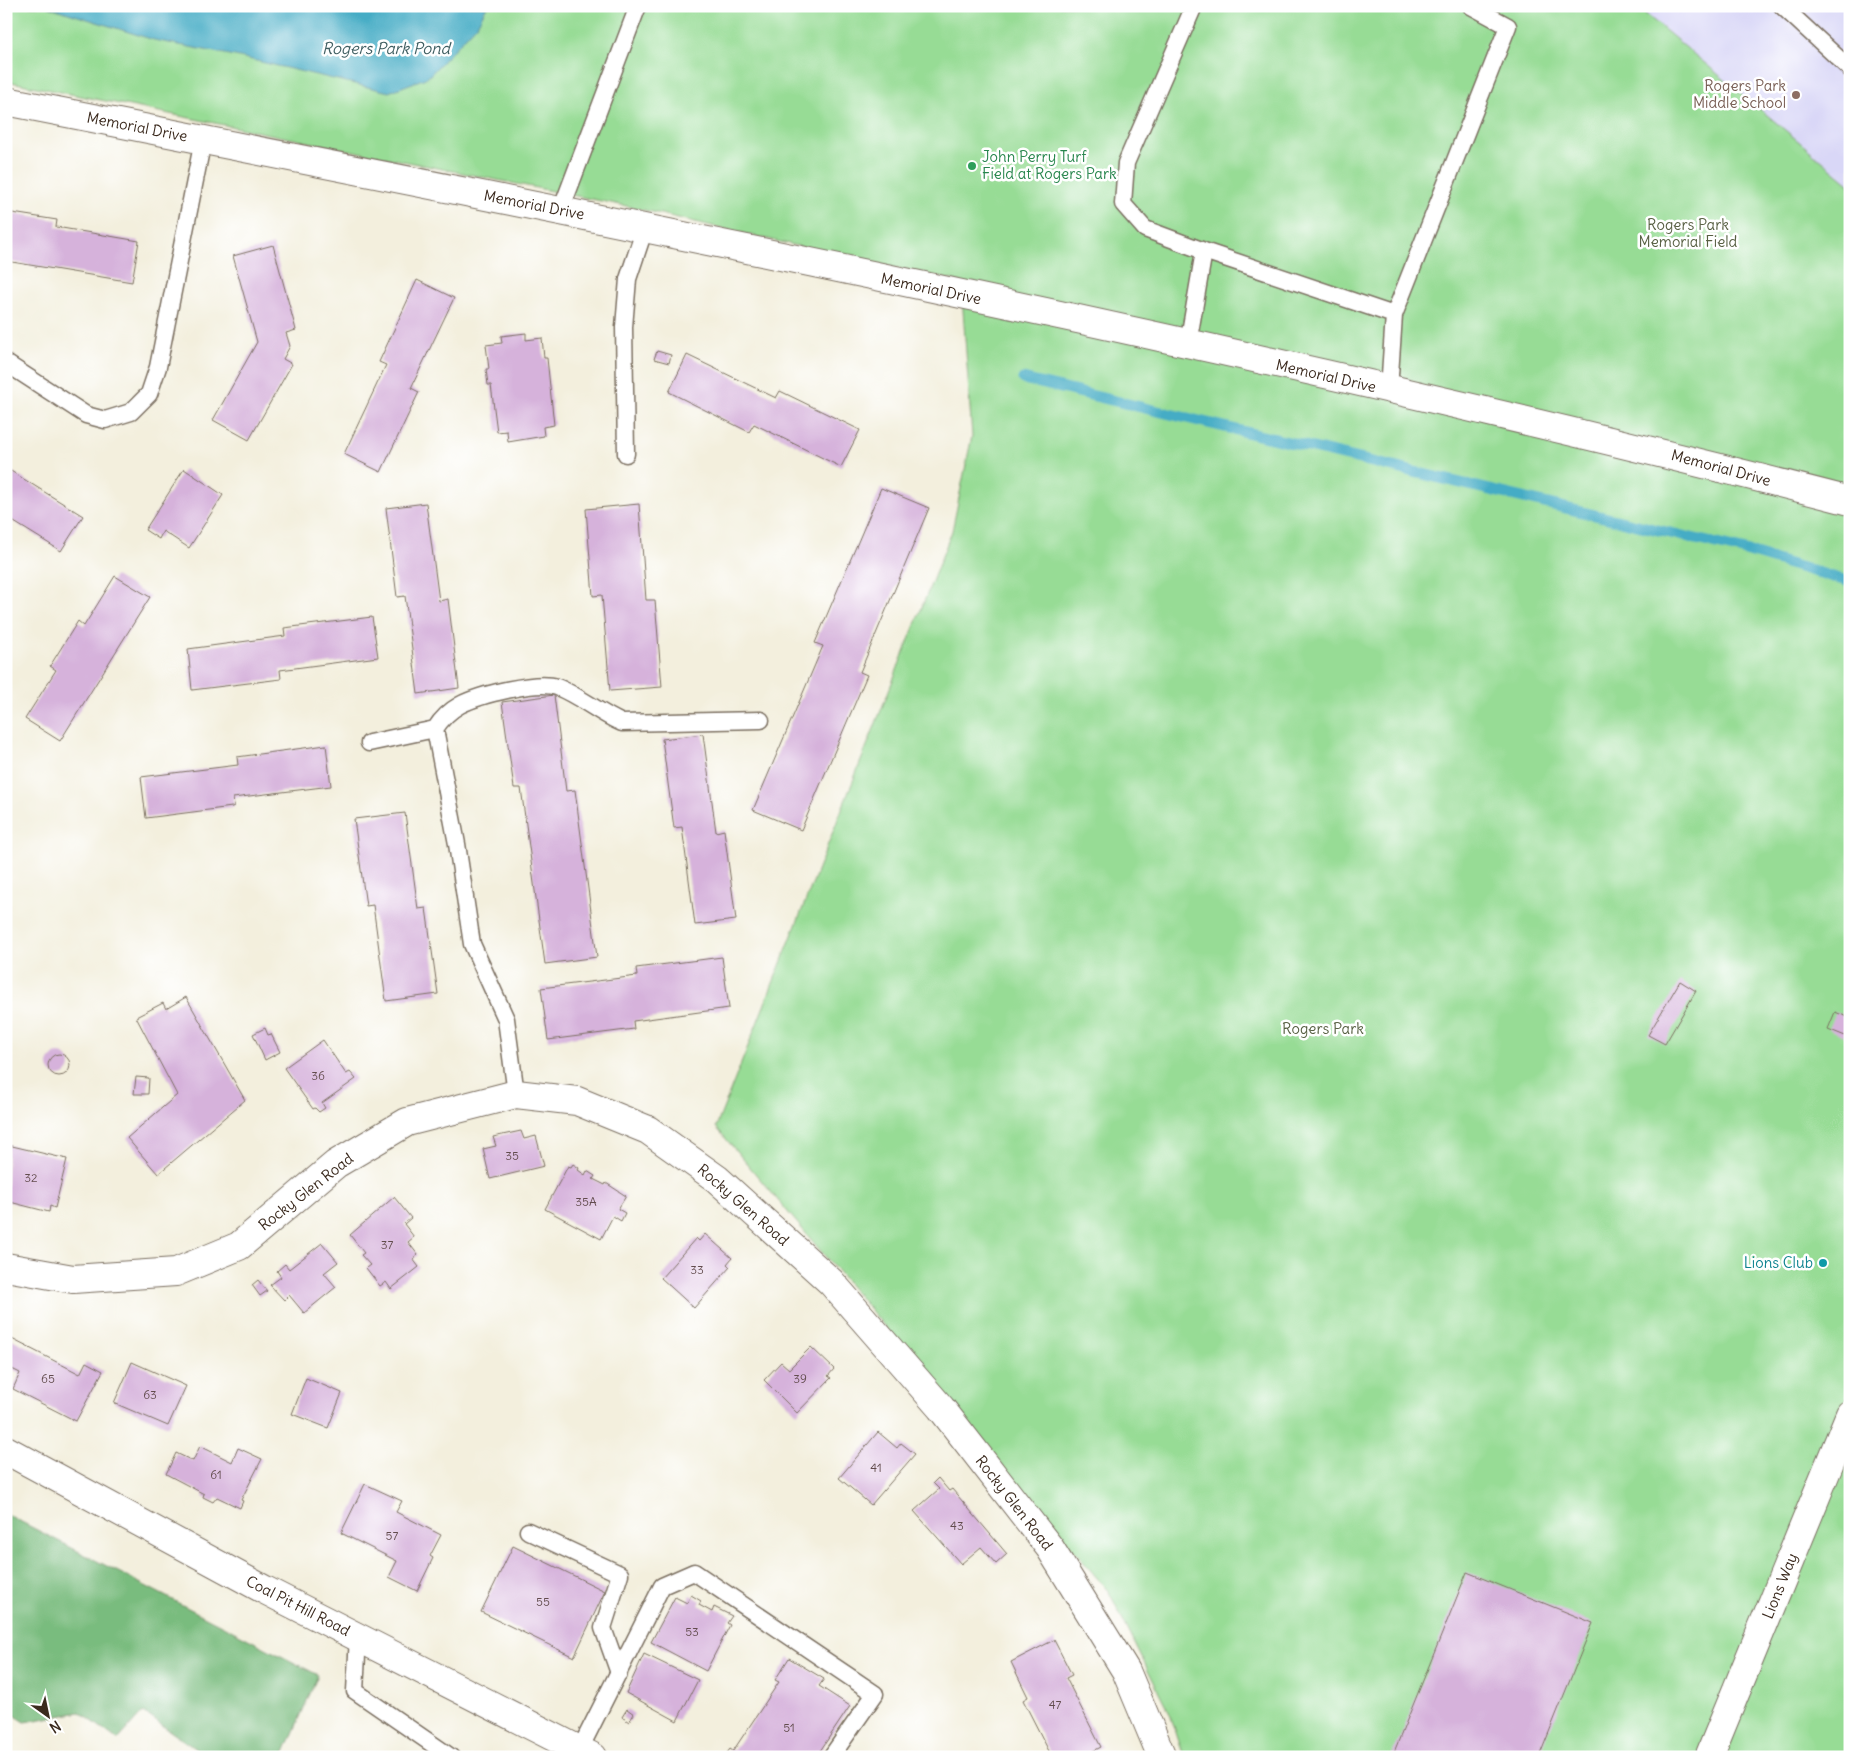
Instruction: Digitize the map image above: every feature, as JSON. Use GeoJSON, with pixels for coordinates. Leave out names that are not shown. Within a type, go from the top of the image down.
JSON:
{"type":"FeatureCollection","features":[{"type":"Feature","properties":{"kind":"street","name":"Memorial Drive"},"geometry":{"type":"LineString","coordinates":[[6,101],[561,210],[1188,344],[1663,453],[1850,501]]}},
{"type":"Feature","properties":{"kind":"street","name":"Rocky Glen Road"},"geometry":{"type":"LineString","coordinates":[[6,1267],[73,1279],[176,1272],[239,1246],[336,1164],[407,1122],[516,1094],[577,1101],[648,1130],[717,1179],[831,1282],[940,1408],[1050,1548],[1126,1671],[1162,1757]]}},
{"type":"Feature","properties":{"kind":"street","name":"Lions Way"},"geometry":{"type":"LineString","coordinates":[[1709,1757],[1842,1454],[1850,1414]]}},
{"type":"Feature","properties":{"kind":"street","name":"Coal Pit Hill Road"},"geometry":{"type":"LineString","coordinates":[[6,1450],[265,1590],[586,1753]]}},
{"type":"Feature","properties":{"kind":"lane"},"geometry":{"type":"LineString","coordinates":[[561,210],[638,6]]}},
{"type":"Feature","properties":{"kind":"lane"},"geometry":{"type":"LineString","coordinates":[[1194,6],[1126,163],[1123,204],[1145,229],[1204,252],[1394,315]]}},
{"type":"Feature","properties":{"kind":"lane"},"geometry":{"type":"LineString","coordinates":[[1389,390],[1394,315],[1508,26],[1470,6]]}},
{"type":"Feature","properties":{"kind":"lane"},"geometry":{"type":"LineString","coordinates":[[1782,6],[1850,69]]}},
{"type":"Feature","properties":{"kind":"lane"},"geometry":{"type":"LineString","coordinates":[[6,362],[86,415],[105,420],[131,412],[150,394],[158,367],[203,140]]}},
{"type":"Feature","properties":{"kind":"lane"},"geometry":{"type":"LineString","coordinates":[[626,454],[624,327],[628,279],[645,228]]}},
{"type":"Feature","properties":{"kind":"lane"},"geometry":{"type":"LineString","coordinates":[[1188,344],[1204,252]]}},
{"type":"Feature","properties":{"kind":"lane"},"geometry":{"type":"LineString","coordinates":[[369,743],[435,728],[444,715],[461,704],[501,692],[539,684],[555,687],[570,694],[604,716],[622,723],[761,720]]}},
{"type":"Feature","properties":{"kind":"lane"},"geometry":{"type":"LineString","coordinates":[[435,728],[457,844],[472,944],[506,1019],[516,1094]]}},
{"type":"Feature","properties":{"kind":"lane"},"geometry":{"type":"LineString","coordinates":[[528,1531],[620,1574],[602,1628],[618,1673]]}},
{"type":"Feature","properties":{"kind":"lane"},"geometry":{"type":"LineString","coordinates":[[586,1753],[618,1673],[662,1586],[694,1572],[876,1694],[831,1757]]}},
{"type":"Feature","properties":{"kind":"lane"},"geometry":{"type":"LineString","coordinates":[[358,1636],[355,1691],[451,1757]]}},
{"type":"Feature","properties":{"kind":"shaded area","name":"Rogers Park Middle School"},"geometry":{"type":"Polygon","coordinates":[[[1636,6],[1850,6],[1850,184],[1636,6]]]}},
{"type":"Feature","properties":{"kind":"green space","name":"Rogers Park"},"geometry":{"type":"Polygon","coordinates":[[[6,6],[1636,6],[1850,184],[1850,1757],[1184,1757],[1170,1714],[1109,1592],[716,1127],[952,531],[972,436],[961,282],[631,207],[6,81],[6,6]]]}},
{"type":"Feature","properties":{"kind":"green space"},"geometry":{"type":"Polygon","coordinates":[[[6,1514],[318,1675],[283,1757],[207,1757],[143,1712],[118,1740],[80,1712],[25,1722],[6,1710],[6,1514]]]}},
{"type":"Feature","properties":{"kind":"water","name":"Rogers Park Pond"},"geometry":{"type":"Polygon","coordinates":[[[46,6],[487,6],[477,25],[428,77],[389,92],[235,56],[154,40],[46,6]]]}},
{"type":"Feature","properties":{"kind":"building"},"geometry":{"type":"Polygon","coordinates":[[[6,212],[57,220],[56,227],[139,241],[132,282],[6,261],[6,212]]]}},
{"type":"Feature","properties":{"kind":"building"},"geometry":{"type":"Polygon","coordinates":[[[273,245],[296,330],[286,333],[290,346],[283,359],[292,364],[249,440],[213,420],[257,342],[233,256],[273,245]]]}},
{"type":"Feature","properties":{"kind":"building"},"geometry":{"type":"Polygon","coordinates":[[[417,280],[454,298],[411,388],[419,392],[381,472],[344,454],[386,365],[379,362],[417,280]]]}},
{"type":"Feature","properties":{"kind":"building"},"geometry":{"type":"Polygon","coordinates":[[[526,333],[526,340],[542,338],[544,358],[547,358],[554,425],[543,427],[544,436],[508,442],[507,431],[497,432],[491,385],[488,385],[486,369],[489,369],[486,345],[502,343],[501,336],[526,333]]]}},
{"type":"Feature","properties":{"kind":"building"},"geometry":{"type":"Polygon","coordinates":[[[657,351],[671,355],[669,363],[654,359],[657,351]]]}},
{"type":"Feature","properties":{"kind":"building"},"geometry":{"type":"Polygon","coordinates":[[[687,355],[776,398],[780,391],[860,430],[841,467],[754,424],[749,432],[669,392],[687,355]]]}},
{"type":"Feature","properties":{"kind":"building"},"geometry":{"type":"Polygon","coordinates":[[[6,468],[83,516],[61,551],[6,517],[6,468]]]}},
{"type":"Feature","properties":{"kind":"building"},"geometry":{"type":"Polygon","coordinates":[[[184,469],[223,495],[189,548],[163,531],[159,539],[145,530],[184,469]]]}},
{"type":"Feature","properties":{"kind":"building"},"geometry":{"type":"Polygon","coordinates":[[[881,488],[929,508],[860,672],[867,675],[801,830],[753,810],[823,646],[815,643],[881,488]]]}},
{"type":"Feature","properties":{"kind":"building"},"geometry":{"type":"Polygon","coordinates":[[[426,503],[439,601],[448,599],[459,688],[418,694],[405,596],[397,597],[386,508],[426,503]]]}},
{"type":"Feature","properties":{"kind":"building"},"geometry":{"type":"Polygon","coordinates":[[[639,504],[646,600],[655,600],[662,687],[610,691],[602,595],[593,596],[586,509],[639,504]]]}},
{"type":"Feature","properties":{"kind":"building"},"geometry":{"type":"Polygon","coordinates":[[[115,576],[150,597],[60,741],[25,719],[56,670],[50,666],[78,621],[84,626],[115,576]]]}},
{"type":"Feature","properties":{"kind":"building"},"geometry":{"type":"Polygon","coordinates":[[[372,617],[378,657],[280,670],[281,679],[192,690],[188,649],[285,636],[284,628],[372,617]]]}},
{"type":"Feature","properties":{"kind":"building"},"geometry":{"type":"Polygon","coordinates":[[[554,695],[566,791],[575,790],[597,957],[545,964],[521,788],[514,788],[502,702],[554,695]]]}},
{"type":"Feature","properties":{"kind":"building"},"geometry":{"type":"Polygon","coordinates":[[[703,734],[716,832],[724,830],[736,920],[695,925],[682,827],[674,828],[662,739],[703,734]]]}},
{"type":"Feature","properties":{"kind":"building"},"geometry":{"type":"Polygon","coordinates":[[[326,745],[331,786],[233,798],[234,806],[232,807],[146,818],[141,777],[238,765],[237,757],[326,745]]]}},
{"type":"Feature","properties":{"kind":"building"},"geometry":{"type":"Polygon","coordinates":[[[405,813],[418,909],[426,908],[438,994],[386,1001],[373,905],[366,906],[354,819],[405,813]]]}},
{"type":"Feature","properties":{"kind":"building"},"geometry":{"type":"Polygon","coordinates":[[[722,957],[729,1008],[633,1021],[634,1029],[548,1040],[541,988],[637,976],[636,968],[722,957]]]}},
{"type":"Feature","properties":{"kind":"building"},"geometry":{"type":"Polygon","coordinates":[[[1680,981],[1696,991],[1665,1044],[1648,1035],[1680,981]]]}},
{"type":"Feature","properties":{"kind":"building"},"geometry":{"type":"Polygon","coordinates":[[[186,997],[245,1100],[158,1174],[127,1138],[177,1095],[136,1017],[163,1003],[166,1009],[186,997]]]}},
{"type":"Feature","properties":{"kind":"building"},"geometry":{"type":"Polygon","coordinates":[[[1835,1012],[1850,1018],[1850,1038],[1828,1029],[1835,1012]]]}},
{"type":"Feature","properties":{"kind":"building"},"geometry":{"type":"Polygon","coordinates":[[[265,1028],[268,1035],[271,1034],[280,1052],[265,1060],[253,1034],[265,1028]]]}},
{"type":"Feature","properties":{"kind":"building"},"geometry":{"type":"Polygon","coordinates":[[[323,1040],[346,1074],[350,1072],[356,1079],[322,1103],[325,1108],[319,1112],[315,1108],[313,1109],[284,1068],[323,1040]]]}},
{"type":"Feature","properties":{"kind":"building"},"geometry":{"type":"Polygon","coordinates":[[[59,1054],[67,1057],[70,1065],[67,1073],[59,1076],[51,1073],[48,1065],[51,1057],[59,1054]]]}},
{"type":"Feature","properties":{"kind":"building"},"geometry":{"type":"Polygon","coordinates":[[[136,1077],[149,1078],[148,1094],[134,1094],[136,1077]]]}},
{"type":"Feature","properties":{"kind":"building"},"geometry":{"type":"Polygon","coordinates":[[[521,1131],[524,1139],[536,1136],[544,1166],[490,1179],[483,1149],[496,1146],[493,1137],[521,1131]]]}},
{"type":"Feature","properties":{"kind":"building"},"geometry":{"type":"Polygon","coordinates":[[[8,1145],[67,1159],[55,1208],[50,1206],[49,1212],[6,1201],[8,1145]]]}},
{"type":"Feature","properties":{"kind":"building"},"geometry":{"type":"Polygon","coordinates":[[[573,1164],[585,1175],[587,1171],[595,1176],[593,1179],[605,1185],[606,1183],[626,1196],[618,1209],[625,1213],[621,1221],[613,1216],[601,1239],[545,1209],[568,1166],[571,1167],[573,1164]]]}},
{"type":"Feature","properties":{"kind":"building"},"geometry":{"type":"Polygon","coordinates":[[[394,1197],[411,1218],[404,1224],[414,1237],[408,1242],[418,1255],[413,1259],[419,1267],[391,1289],[386,1282],[380,1286],[366,1268],[370,1265],[361,1255],[364,1253],[350,1235],[394,1197]]]}},
{"type":"Feature","properties":{"kind":"building"},"geometry":{"type":"Polygon","coordinates":[[[705,1234],[732,1258],[727,1264],[730,1267],[694,1308],[661,1278],[696,1238],[699,1241],[705,1234]]]}},
{"type":"Feature","properties":{"kind":"building"},"geometry":{"type":"Polygon","coordinates":[[[322,1243],[338,1262],[324,1273],[336,1287],[304,1313],[289,1295],[284,1300],[270,1285],[281,1277],[277,1271],[285,1264],[289,1269],[322,1243]]]}},
{"type":"Feature","properties":{"kind":"building"},"geometry":{"type":"Polygon","coordinates":[[[258,1280],[267,1291],[260,1296],[252,1285],[258,1280]]]}},
{"type":"Feature","properties":{"kind":"building"},"geometry":{"type":"Polygon","coordinates":[[[6,1336],[80,1374],[86,1362],[103,1371],[76,1421],[13,1389],[20,1373],[6,1366],[6,1336]]]}},
{"type":"Feature","properties":{"kind":"building"},"geometry":{"type":"Polygon","coordinates":[[[811,1347],[834,1369],[828,1376],[831,1378],[797,1413],[764,1380],[781,1362],[789,1369],[811,1347]]]}},
{"type":"Feature","properties":{"kind":"building"},"geometry":{"type":"Polygon","coordinates":[[[132,1362],[186,1386],[168,1426],[114,1403],[132,1362]]]}},
{"type":"Feature","properties":{"kind":"building"},"geometry":{"type":"Polygon","coordinates":[[[306,1378],[342,1393],[328,1428],[292,1414],[306,1378]]]}},
{"type":"Feature","properties":{"kind":"building"},"geometry":{"type":"Polygon","coordinates":[[[878,1432],[897,1448],[901,1443],[915,1454],[871,1505],[839,1478],[878,1432]]]}},
{"type":"Feature","properties":{"kind":"building"},"geometry":{"type":"Polygon","coordinates":[[[200,1446],[232,1462],[238,1448],[262,1459],[241,1500],[243,1501],[240,1508],[217,1497],[213,1502],[203,1497],[204,1494],[166,1474],[176,1453],[193,1461],[200,1446]]]}},
{"type":"Feature","properties":{"kind":"building"},"geometry":{"type":"Polygon","coordinates":[[[938,1478],[949,1491],[952,1489],[1007,1554],[996,1564],[981,1547],[961,1564],[914,1511],[939,1489],[933,1483],[938,1478]]]}},
{"type":"Feature","properties":{"kind":"building"},"geometry":{"type":"Polygon","coordinates":[[[365,1484],[402,1501],[396,1512],[441,1535],[430,1556],[433,1558],[417,1591],[389,1577],[397,1561],[341,1533],[365,1484]]]}},
{"type":"Feature","properties":{"kind":"building"},"geometry":{"type":"Polygon","coordinates":[[[513,1546],[605,1591],[574,1657],[481,1612],[513,1546]]]}},
{"type":"Feature","properties":{"kind":"building"},"geometry":{"type":"Polygon","coordinates":[[[1467,1572],[1593,1623],[1539,1757],[1392,1757],[1467,1572]]]}},
{"type":"Feature","properties":{"kind":"building"},"geometry":{"type":"Polygon","coordinates":[[[691,1595],[701,1601],[699,1605],[712,1612],[714,1607],[732,1616],[727,1623],[730,1625],[706,1671],[651,1642],[675,1597],[687,1603],[691,1595]]]}},
{"type":"Feature","properties":{"kind":"building"},"geometry":{"type":"Polygon","coordinates":[[[1054,1640],[1072,1675],[1066,1678],[1101,1747],[1082,1757],[1052,1757],[1023,1700],[1028,1697],[1011,1662],[1054,1640]]]}},
{"type":"Feature","properties":{"kind":"building"},"geometry":{"type":"Polygon","coordinates":[[[644,1654],[698,1680],[677,1721],[626,1693],[644,1654]]]}},
{"type":"Feature","properties":{"kind":"building"},"geometry":{"type":"Polygon","coordinates":[[[789,1658],[824,1679],[819,1686],[850,1706],[816,1757],[724,1757],[730,1749],[733,1751],[779,1682],[775,1680],[789,1658]]]}},
{"type":"Feature","properties":{"kind":"building"},"geometry":{"type":"Polygon","coordinates":[[[627,1709],[634,1714],[629,1722],[622,1717],[627,1709]]]}},
{"type":"Feature","properties":{"kind":"waterway"},"geometry":{"type":"LineString","coordinates":[[1023,379],[1742,550],[1850,582]]}},
{"type":"Feature","properties":{"kind":"place","name":"Rogers Park Middle School"},"geometry":{"type":"Point","coordinates":[1796,95]}},
{"type":"Feature","properties":{"kind":"place","name":"John Perry Turf Field at Rogers Park"},"geometry":{"type":"Point","coordinates":[972,166]}},
{"type":"Feature","properties":{"kind":"place","name":"Lions Club"},"geometry":{"type":"Point","coordinates":[1823,1263]}},
{"type":"Feature","properties":{"kind":"park label","name":"Rogers Park Memorial Field"},"geometry":{"type":"Point","coordinates":[1688,234]}}]}
